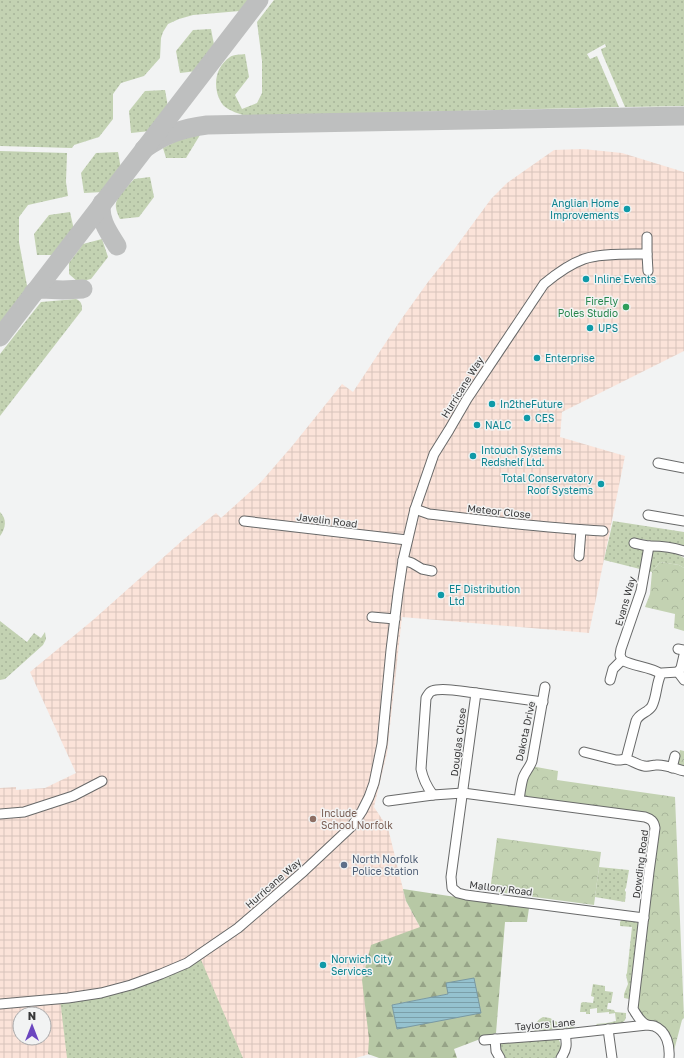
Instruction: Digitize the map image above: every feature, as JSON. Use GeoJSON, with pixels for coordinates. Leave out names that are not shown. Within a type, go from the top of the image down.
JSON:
{"type":"FeatureCollection","features":[{"type":"Feature","properties":{"kind":"street"},"geometry":{"type":"LineString","coordinates":[[647,237],[648,271]]}},
{"type":"Feature","properties":{"kind":"street","name":"Hurricane Way"},"geometry":{"type":"LineString","coordinates":[[0,1004],[68,998],[101,993],[131,985],[187,963],[238,928],[304,871],[352,826],[365,806],[374,783],[382,744],[395,619],[403,560],[415,509],[434,454],[466,399],[544,284],[554,276],[585,259],[603,256],[647,254]]}},
{"type":"Feature","properties":{"kind":"street"},"geometry":{"type":"LineString","coordinates":[[658,463],[684,468]]}},
{"type":"Feature","properties":{"kind":"street","name":"Meteor Close"},"geometry":{"type":"LineString","coordinates":[[415,509],[429,514],[517,524],[581,530],[603,530]]}},
{"type":"Feature","properties":{"kind":"street"},"geometry":{"type":"LineString","coordinates":[[648,514],[684,521]]}},
{"type":"Feature","properties":{"kind":"street","name":"Javelin Road"},"geometry":{"type":"LineString","coordinates":[[244,521],[407,540]]}},
{"type":"Feature","properties":{"kind":"street"},"geometry":{"type":"LineString","coordinates":[[579,556],[581,530]]}},
{"type":"Feature","properties":{"kind":"street"},"geometry":{"type":"LineString","coordinates":[[634,543],[684,551]]}},
{"type":"Feature","properties":{"kind":"street","name":"Evans Way"},"geometry":{"type":"LineString","coordinates":[[610,680],[613,669],[622,660],[620,655],[621,649],[641,591],[648,546]]}},
{"type":"Feature","properties":{"kind":"street"},"geometry":{"type":"LineString","coordinates":[[403,560],[422,569],[432,571]]}},
{"type":"Feature","properties":{"kind":"street"},"geometry":{"type":"LineString","coordinates":[[372,617],[395,619]]}},
{"type":"Feature","properties":{"kind":"street"},"geometry":{"type":"LineString","coordinates":[[678,672],[681,668],[682,651]]}},
{"type":"Feature","properties":{"kind":"street"},"geometry":{"type":"LineString","coordinates":[[622,660],[627,663],[656,670],[661,674]]}},
{"type":"Feature","properties":{"kind":"street"},"geometry":{"type":"LineString","coordinates":[[661,674],[678,672]]}},
{"type":"Feature","properties":{"kind":"street"},"geometry":{"type":"LineString","coordinates":[[678,672],[684,680]]}},
{"type":"Feature","properties":{"kind":"street"},"geometry":{"type":"LineString","coordinates":[[626,759],[637,717],[651,708],[661,674]]}},
{"type":"Feature","properties":{"kind":"street"},"geometry":{"type":"LineString","coordinates":[[433,795],[428,789],[421,769],[426,698],[428,693],[441,686],[476,693],[543,702]]}},
{"type":"Feature","properties":{"kind":"street","name":"Dakota Drive"},"geometry":{"type":"LineString","coordinates":[[519,800],[525,772],[531,766],[545,687]]}},
{"type":"Feature","properties":{"kind":"street","name":"Douglas Close"},"geometry":{"type":"LineString","coordinates":[[463,793],[476,693]]}},
{"type":"Feature","properties":{"kind":"street"},"geometry":{"type":"LineString","coordinates":[[589,756],[616,760],[626,759],[645,766],[655,764],[684,771]]}},
{"type":"Feature","properties":{"kind":"street"},"geometry":{"type":"LineString","coordinates":[[672,768],[675,756]]}},
{"type":"Feature","properties":{"kind":"street"},"geometry":{"type":"LineString","coordinates":[[0,814],[24,812],[73,796],[102,781]]}},
{"type":"Feature","properties":{"kind":"street","name":"Dowding Road"},"geometry":{"type":"LineString","coordinates":[[388,801],[419,801],[433,795],[463,793],[610,812],[650,819],[656,828],[634,1009],[630,1020],[630,1027]]}},
{"type":"Feature","properties":{"kind":"street","name":"Mallory Road"},"geometry":{"type":"LineString","coordinates":[[463,793],[451,877],[452,888],[458,893],[644,918]]}},
{"type":"Feature","properties":{"kind":"street"},"geometry":{"type":"LineString","coordinates":[[634,1009],[639,1018],[647,1025],[659,1029],[664,1034],[668,1041],[669,1058]]}},
{"type":"Feature","properties":{"kind":"street","name":"Taylors Lane"},"geometry":{"type":"LineString","coordinates":[[484,1040],[565,1034],[647,1025]]}},
{"type":"Feature","properties":{"kind":"street"},"geometry":{"type":"LineString","coordinates":[[608,1029],[612,1058]]}},
{"type":"Feature","properties":{"kind":"street"},"geometry":{"type":"LineString","coordinates":[[561,1058],[566,1051],[565,1034]]}},
{"type":"Feature","properties":{"kind":"street"},"geometry":{"type":"LineString","coordinates":[[495,1039],[496,1051],[500,1058]]}},
{"type":"Feature","properties":{"kind":"shaded area"},"geometry":{"type":"Polygon","coordinates":[[[583,149],[622,153],[684,172],[684,351],[562,412],[560,437],[625,456],[589,633],[402,617],[387,753],[374,807],[388,828],[406,901],[428,942],[370,988],[386,1049],[356,1058],[0,1058],[0,788],[16,787],[16,790],[45,788],[76,773],[30,672],[93,620],[184,539],[216,513],[221,518],[261,482],[342,384],[353,392],[428,282],[491,199],[507,183],[554,150],[583,149]]]}},
{"type":"Feature","properties":{"kind":"green space"},"geometry":{"type":"Polygon","coordinates":[[[0,0],[251,0],[240,11],[193,15],[168,24],[161,38],[160,58],[144,76],[121,83],[113,94],[113,119],[99,137],[74,145],[72,148],[0,146],[0,0]]]}},
{"type":"Feature","properties":{"kind":"green space"},"geometry":{"type":"Polygon","coordinates":[[[274,0],[684,0],[684,106],[625,107],[602,53],[601,49],[606,47],[605,44],[587,54],[590,59],[597,56],[619,107],[247,116],[232,111],[223,105],[217,92],[217,77],[222,64],[226,60],[233,55],[245,54],[249,77],[235,95],[242,109],[257,103],[262,93],[262,61],[257,22],[274,0]]]}},
{"type":"Feature","properties":{"kind":"green space"},"geometry":{"type":"Polygon","coordinates":[[[211,29],[215,50],[197,71],[180,73],[176,51],[193,30],[211,29]]]}},
{"type":"Feature","properties":{"kind":"green space"},"geometry":{"type":"Polygon","coordinates":[[[165,90],[168,107],[150,131],[131,133],[129,111],[145,91],[165,90]]]}},
{"type":"Feature","properties":{"kind":"green space"},"geometry":{"type":"Polygon","coordinates":[[[189,135],[200,135],[186,158],[166,158],[163,148],[189,135]]]}},
{"type":"Feature","properties":{"kind":"green space"},"geometry":{"type":"Polygon","coordinates":[[[0,151],[67,153],[66,182],[68,196],[28,205],[19,217],[19,242],[28,291],[0,326],[0,151]]]}},
{"type":"Feature","properties":{"kind":"green space"},"geometry":{"type":"Polygon","coordinates":[[[118,152],[121,169],[103,192],[84,193],[81,173],[96,153],[118,152]]]}},
{"type":"Feature","properties":{"kind":"green space"},"geometry":{"type":"Polygon","coordinates":[[[150,177],[154,197],[139,217],[120,219],[116,205],[121,194],[134,179],[150,177]]]}},
{"type":"Feature","properties":{"kind":"green space"},"geometry":{"type":"Polygon","coordinates":[[[70,212],[74,230],[54,255],[37,255],[34,234],[49,215],[70,212]]]}},
{"type":"Feature","properties":{"kind":"green space"},"geometry":{"type":"Polygon","coordinates":[[[102,239],[108,257],[91,279],[78,282],[69,274],[69,263],[83,244],[102,239]]]}},
{"type":"Feature","properties":{"kind":"green space"},"geometry":{"type":"Polygon","coordinates":[[[76,299],[81,303],[82,310],[0,416],[0,354],[41,302],[76,299]]]}},
{"type":"Feature","properties":{"kind":"green space"},"geometry":{"type":"Polygon","coordinates":[[[0,512],[4,518],[5,524],[4,530],[0,536],[0,512]]]}},
{"type":"Feature","properties":{"kind":"green space"},"geometry":{"type":"Polygon","coordinates":[[[613,521],[684,532],[684,546],[634,538],[634,543],[644,550],[640,569],[604,560],[613,521]]]}},
{"type":"Feature","properties":{"kind":"green space"},"geometry":{"type":"Polygon","coordinates":[[[666,548],[684,558],[684,568],[679,565],[660,562],[652,572],[646,571],[649,550],[666,548]]]}},
{"type":"Feature","properties":{"kind":"green space"},"geometry":{"type":"Polygon","coordinates":[[[660,562],[679,565],[684,568],[684,631],[674,628],[675,614],[645,607],[650,594],[652,572],[660,562]]]}},
{"type":"Feature","properties":{"kind":"green space"},"geometry":{"type":"Polygon","coordinates":[[[0,621],[27,642],[34,633],[41,638],[45,632],[46,639],[43,645],[5,679],[0,680],[0,621]]]}},
{"type":"Feature","properties":{"kind":"green space"},"geometry":{"type":"Polygon","coordinates":[[[680,750],[684,751],[684,766],[677,764],[680,750]]]}},
{"type":"Feature","properties":{"kind":"green space"},"geometry":{"type":"Polygon","coordinates":[[[531,766],[558,771],[557,780],[675,797],[684,1018],[682,1020],[672,1058],[669,1048],[652,1026],[633,1009],[654,823],[519,800],[531,766]]]}},
{"type":"Feature","properties":{"kind":"green space"},"geometry":{"type":"Polygon","coordinates":[[[497,838],[601,852],[594,905],[490,891],[497,838]]]}},
{"type":"Feature","properties":{"kind":"green space"},"geometry":{"type":"Polygon","coordinates":[[[599,867],[629,870],[625,889],[625,902],[595,897],[599,867]]]}},
{"type":"Feature","properties":{"kind":"green space"},"geometry":{"type":"Polygon","coordinates":[[[403,889],[529,908],[527,922],[505,922],[496,1033],[454,1049],[457,1058],[379,1058],[368,1054],[369,1039],[362,980],[371,945],[420,927],[406,901],[403,889]],[[448,994],[392,1005],[397,1029],[448,994]]]}},
{"type":"Feature","properties":{"kind":"green space"},"geometry":{"type":"Polygon","coordinates":[[[623,918],[633,918],[638,923],[629,999],[624,998],[624,994],[628,984],[626,975],[632,927],[620,926],[620,922],[623,918]]]}},
{"type":"Feature","properties":{"kind":"green space"},"geometry":{"type":"Polygon","coordinates":[[[199,955],[243,1058],[67,1058],[60,999],[101,993],[199,955]]]}},
{"type":"Feature","properties":{"kind":"green space"},"geometry":{"type":"Polygon","coordinates":[[[593,984],[605,986],[605,991],[613,992],[611,1003],[608,1003],[607,1009],[614,1010],[615,1012],[626,1013],[626,1018],[624,1021],[621,1023],[597,1025],[596,1024],[616,1021],[615,1013],[597,1013],[597,1008],[590,1009],[590,1014],[580,1012],[581,1003],[593,1003],[594,997],[591,996],[593,984]]]}},
{"type":"Feature","properties":{"kind":"green space"},"geometry":{"type":"Polygon","coordinates":[[[543,1017],[550,1018],[559,1023],[562,1020],[575,1022],[575,1026],[573,1029],[566,1028],[534,1031],[537,1022],[543,1017]]]}},
{"type":"Feature","properties":{"kind":"green space"},"geometry":{"type":"Polygon","coordinates":[[[557,1037],[562,1050],[555,1058],[501,1058],[498,1052],[500,1043],[557,1037]]]}},
{"type":"Feature","properties":{"kind":"water"},"geometry":{"type":"Polygon","coordinates":[[[474,978],[481,1013],[397,1029],[392,1005],[448,994],[446,983],[474,978]]]}},
{"type":"Feature","properties":{"kind":"taxiway"},"geometry":{"type":"LineString","coordinates":[[0,337],[259,0]]}},
{"type":"Feature","properties":{"kind":"taxiway"},"geometry":{"type":"LineString","coordinates":[[144,149],[174,133],[189,128],[207,125],[684,116]]}},
{"type":"Feature","properties":{"kind":"taxiway"},"geometry":{"type":"LineString","coordinates":[[102,203],[101,209],[103,220],[117,246]]}},
{"type":"Feature","properties":{"kind":"taxiway"},"geometry":{"type":"LineString","coordinates":[[33,293],[38,289],[83,289]]}},
{"type":"Feature","properties":{"kind":"place","name":"Anglian Home Improvements"},"geometry":{"type":"Point","coordinates":[627,209]}},
{"type":"Feature","properties":{"kind":"place","name":"Inline Events"},"geometry":{"type":"Point","coordinates":[586,279]}},
{"type":"Feature","properties":{"kind":"place","name":"FireFly Poles Studio"},"geometry":{"type":"Point","coordinates":[626,307]}},
{"type":"Feature","properties":{"kind":"place","name":"UPS"},"geometry":{"type":"Point","coordinates":[590,328]}},
{"type":"Feature","properties":{"kind":"place","name":"Enterprise"},"geometry":{"type":"Point","coordinates":[537,358]}},
{"type":"Feature","properties":{"kind":"place","name":"In2theFuture"},"geometry":{"type":"Point","coordinates":[492,404]}},
{"type":"Feature","properties":{"kind":"place","name":"CES"},"geometry":{"type":"Point","coordinates":[527,418]}},
{"type":"Feature","properties":{"kind":"place","name":"NALC"},"geometry":{"type":"Point","coordinates":[477,425]}},
{"type":"Feature","properties":{"kind":"place","name":"Intouch Systems Redshelf Ltd."},"geometry":{"type":"Point","coordinates":[473,456]}},
{"type":"Feature","properties":{"kind":"place","name":"Total Conservatory Roof Systems"},"geometry":{"type":"Point","coordinates":[601,484]}},
{"type":"Feature","properties":{"kind":"place","name":"EF Distribution Ltd"},"geometry":{"type":"Point","coordinates":[441,595]}},
{"type":"Feature","properties":{"kind":"place","name":"Include School Norfolk"},"geometry":{"type":"Point","coordinates":[313,819]}},
{"type":"Feature","properties":{"kind":"place","name":"North Norfolk Police Station"},"geometry":{"type":"Point","coordinates":[344,865]}},
{"type":"Feature","properties":{"kind":"place","name":"Norwich City Services"},"geometry":{"type":"Point","coordinates":[323,965]}}]}
